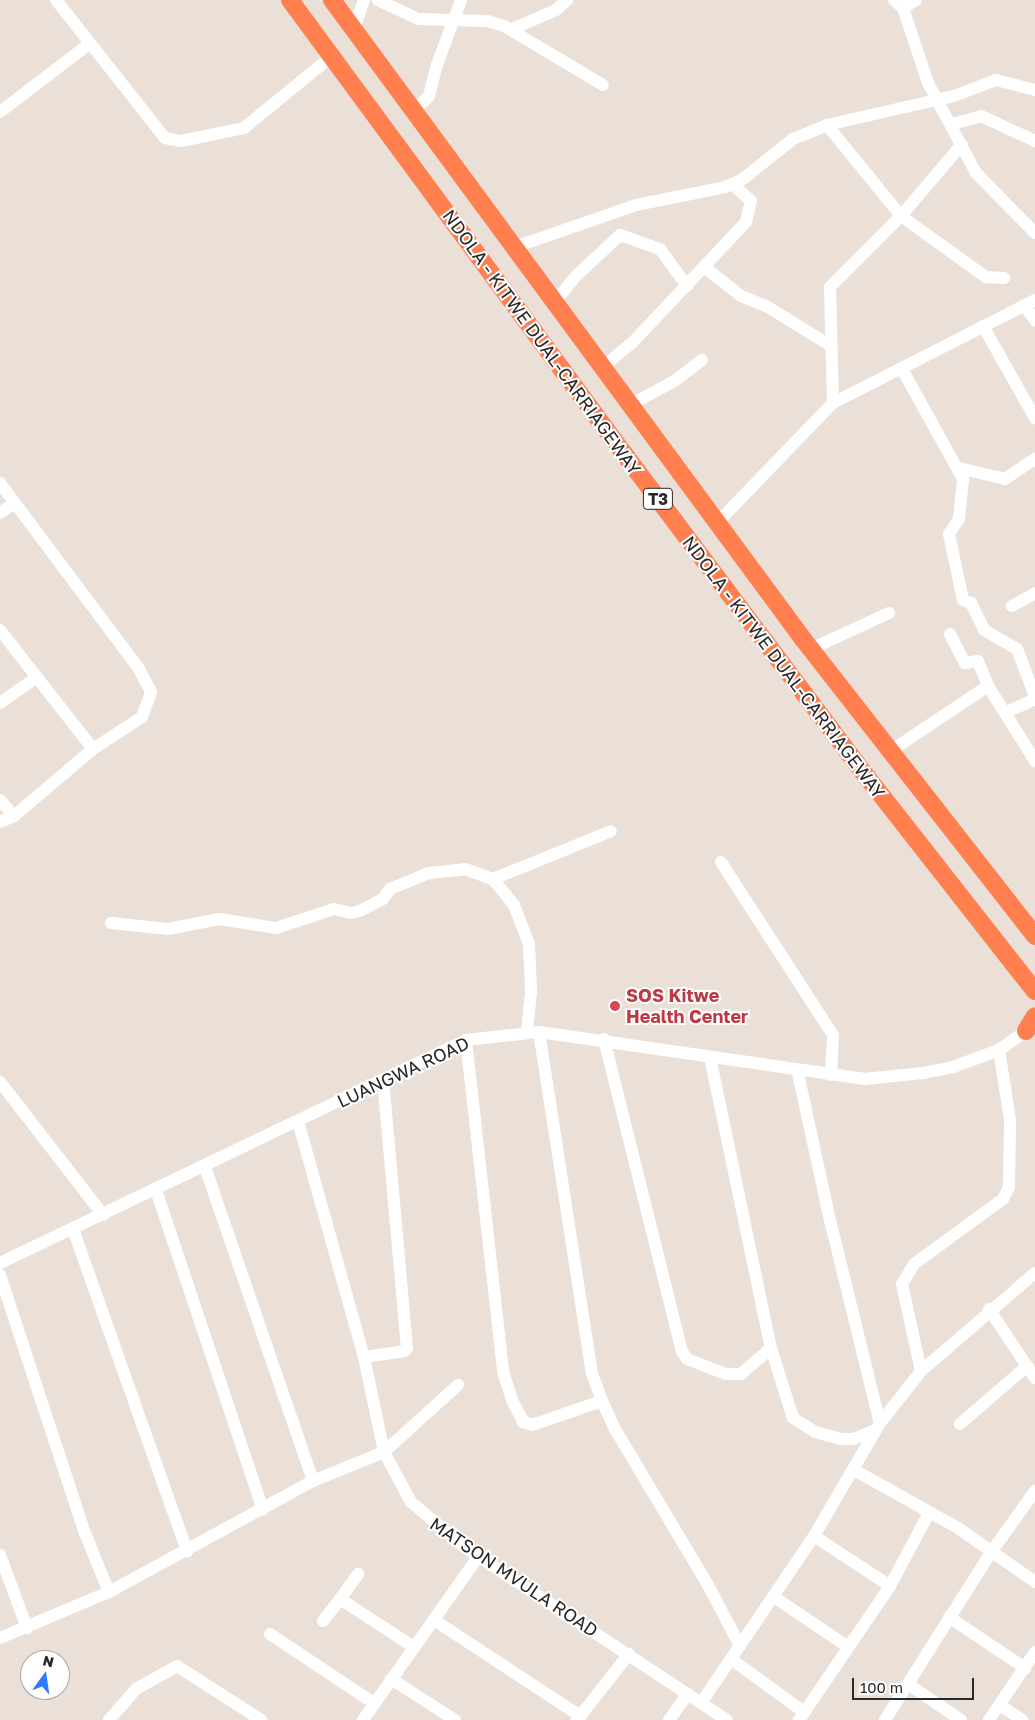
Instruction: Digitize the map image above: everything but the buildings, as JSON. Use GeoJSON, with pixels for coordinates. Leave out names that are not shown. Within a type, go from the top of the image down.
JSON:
{"type":"FeatureCollection","features":[{"type":"Feature","properties":{"kind":"highway","name":"NDOLA - KITWE DUAL-CARRIAGEWAY"},"geometry":{"type":"LineString","coordinates":[[290,0],[855,762],[1035,992]]}},
{"type":"Feature","properties":{"kind":"highway","name":"NDOLA - KITWE DUAL-CARRIAGEWAY"},"geometry":{"type":"LineString","coordinates":[[332,0],[512,248],[603,367],[889,752],[1035,936]]}},
{"type":"Feature","properties":{"kind":"street"},"geometry":{"type":"LineString","coordinates":[[56,0],[88,44],[165,138],[181,141],[244,128],[332,56]]}},
{"type":"Feature","properties":{"kind":"street"},"geometry":{"type":"LineString","coordinates":[[354,29],[364,0]]}},
{"type":"Feature","properties":{"kind":"street"},"geometry":{"type":"LineString","coordinates":[[378,0],[418,20],[487,21],[512,29],[603,85]]}},
{"type":"Feature","properties":{"kind":"street"},"geometry":{"type":"LineString","coordinates":[[414,111],[429,96],[437,65],[461,0]]}},
{"type":"Feature","properties":{"kind":"street"},"geometry":{"type":"LineString","coordinates":[[512,29],[556,10],[567,0]]}},
{"type":"Feature","properties":{"kind":"street"},"geometry":{"type":"LineString","coordinates":[[916,0],[898,4],[936,100],[952,124],[981,180],[1035,233]]}},
{"type":"Feature","properties":{"kind":"street"},"geometry":{"type":"LineString","coordinates":[[0,112],[88,44]]}},
{"type":"Feature","properties":{"kind":"street"},"geometry":{"type":"LineString","coordinates":[[512,248],[636,205],[664,197],[704,193],[732,184],[793,139],[827,125],[936,100],[996,80],[1035,90]]}},
{"type":"Feature","properties":{"kind":"street"},"geometry":{"type":"LineString","coordinates":[[952,124],[981,116],[1035,141]]}},
{"type":"Feature","properties":{"kind":"street"},"geometry":{"type":"LineString","coordinates":[[827,125],[902,216],[986,277],[1004,278]]}},
{"type":"Feature","properties":{"kind":"street"},"geometry":{"type":"LineString","coordinates":[[833,403],[830,287],[902,216],[962,144]]}},
{"type":"Feature","properties":{"kind":"street"},"geometry":{"type":"LineString","coordinates":[[603,367],[632,343],[704,267],[728,245],[746,222],[751,210],[751,201],[732,184]]}},
{"type":"Feature","properties":{"kind":"street"},"geometry":{"type":"LineString","coordinates":[[554,303],[577,275],[620,235],[660,249],[687,286]]}},
{"type":"Feature","properties":{"kind":"street"},"geometry":{"type":"LineString","coordinates":[[704,267],[740,296],[768,307],[831,346]]}},
{"type":"Feature","properties":{"kind":"street"},"geometry":{"type":"LineString","coordinates":[[717,522],[833,403],[1029,303],[1035,320]]}},
{"type":"Feature","properties":{"kind":"street"},"geometry":{"type":"LineString","coordinates":[[983,326],[1035,418]]}},
{"type":"Feature","properties":{"kind":"street"},"geometry":{"type":"LineString","coordinates":[[630,405],[676,380],[702,360]]}},
{"type":"Feature","properties":{"kind":"street"},"geometry":{"type":"LineString","coordinates":[[902,369],[932,421],[941,444],[959,468],[963,479],[961,510],[949,534],[963,600],[971,603],[984,630],[1017,650],[1035,697],[1005,713]]}},
{"type":"Feature","properties":{"kind":"street"},"geometry":{"type":"LineString","coordinates":[[959,468],[1005,480],[1035,459]]}},
{"type":"Feature","properties":{"kind":"street"},"geometry":{"type":"LineString","coordinates":[[0,483],[151,688],[148,707],[142,717],[93,749],[14,816],[0,822]]}},
{"type":"Feature","properties":{"kind":"street"},"geometry":{"type":"LineString","coordinates":[[0,513],[14,503]]}},
{"type":"Feature","properties":{"kind":"street"},"geometry":{"type":"LineString","coordinates":[[1012,606],[1035,593]]}},
{"type":"Feature","properties":{"kind":"street"},"geometry":{"type":"LineString","coordinates":[[811,648],[889,614]]}},
{"type":"Feature","properties":{"kind":"street"},"geometry":{"type":"LineString","coordinates":[[0,630],[93,749]]}},
{"type":"Feature","properties":{"kind":"street"},"geometry":{"type":"LineString","coordinates":[[950,634],[965,663],[978,661],[988,686],[1035,761]]}},
{"type":"Feature","properties":{"kind":"street"},"geometry":{"type":"LineString","coordinates":[[0,704],[37,677]]}},
{"type":"Feature","properties":{"kind":"street"},"geometry":{"type":"LineString","coordinates":[[889,752],[988,686]]}},
{"type":"Feature","properties":{"kind":"street"},"geometry":{"type":"LineString","coordinates":[[0,800],[14,816]]}},
{"type":"Feature","properties":{"kind":"street"},"geometry":{"type":"LineString","coordinates":[[493,879],[611,831]]}},
{"type":"Feature","properties":{"kind":"street"},"geometry":{"type":"LineString","coordinates":[[722,862],[832,1035],[831,1075]]}},
{"type":"Feature","properties":{"kind":"street"},"geometry":{"type":"LineString","coordinates":[[111,923],[168,929],[219,919],[276,928],[334,909],[351,913],[360,910],[382,900],[390,889],[429,873],[465,869],[493,879],[514,905],[529,944],[533,1032],[592,1374],[615,1429],[689,1552],[740,1646]]}},
{"type":"Feature","properties":{"kind":"street","name":"LUANGWA ROAD"},"geometry":{"type":"LineString","coordinates":[[0,1263],[205,1167],[466,1040],[533,1032],[604,1039],[710,1057],[864,1079],[923,1074],[953,1067],[998,1050],[1033,1025]]}},
{"type":"Feature","properties":{"kind":"street"},"geometry":{"type":"LineString","coordinates":[[604,1039],[682,1351],[688,1359],[726,1374],[741,1374],[771,1348]]}},
{"type":"Feature","properties":{"kind":"street"},"geometry":{"type":"LineString","coordinates":[[466,1040],[499,1343],[507,1390],[524,1422],[532,1425],[602,1401]]}},
{"type":"Feature","properties":{"kind":"street"},"geometry":{"type":"LineString","coordinates":[[921,1371],[902,1284],[914,1264],[1003,1200],[1009,1187],[1010,1120],[998,1050]]}},
{"type":"Feature","properties":{"kind":"street"},"geometry":{"type":"LineString","coordinates":[[710,1057],[771,1348],[794,1418],[800,1424],[842,1439],[853,1440],[878,1426]]}},
{"type":"Feature","properties":{"kind":"street"},"geometry":{"type":"LineString","coordinates":[[797,1069],[878,1426]]}},
{"type":"Feature","properties":{"kind":"street"},"geometry":{"type":"LineString","coordinates":[[364,1357],[405,1351],[406,1348],[383,1079]]}},
{"type":"Feature","properties":{"kind":"street"},"geometry":{"type":"LineString","coordinates":[[0,1082],[103,1215]]}},
{"type":"Feature","properties":{"kind":"street","name":"MATSON MVULA ROAD"},"geometry":{"type":"LineString","coordinates":[[298,1121],[364,1357],[384,1452],[411,1502],[442,1531],[478,1556],[727,1720]]}},
{"type":"Feature","properties":{"kind":"street"},"geometry":{"type":"LineString","coordinates":[[205,1167],[313,1481]]}},
{"type":"Feature","properties":{"kind":"street"},"geometry":{"type":"LineString","coordinates":[[156,1190],[263,1510]]}},
{"type":"Feature","properties":{"kind":"street"},"geometry":{"type":"LineString","coordinates":[[73,1229],[187,1551]]}},
{"type":"Feature","properties":{"kind":"street"},"geometry":{"type":"LineString","coordinates":[[701,1704],[814,1536],[878,1426],[921,1371],[989,1309],[1035,1273]]}},
{"type":"Feature","properties":{"kind":"street"},"geometry":{"type":"LineString","coordinates":[[0,1274],[83,1528],[109,1592]]}},
{"type":"Feature","properties":{"kind":"street"},"geometry":{"type":"LineString","coordinates":[[989,1309],[1035,1378]]}},
{"type":"Feature","properties":{"kind":"street"},"geometry":{"type":"LineString","coordinates":[[960,1424],[1026,1367]]}},
{"type":"Feature","properties":{"kind":"street"},"geometry":{"type":"LineString","coordinates":[[0,1638],[109,1592],[263,1510],[313,1481],[384,1452],[458,1385]]}},
{"type":"Feature","properties":{"kind":"street"},"geometry":{"type":"LineString","coordinates":[[854,1470],[992,1551],[1035,1582]]}},
{"type":"Feature","properties":{"kind":"street"},"geometry":{"type":"LineString","coordinates":[[885,1720],[992,1551],[1035,1491]]}},
{"type":"Feature","properties":{"kind":"street"},"geometry":{"type":"LineString","coordinates":[[731,1659],[801,1716],[890,1586],[929,1513]]}},
{"type":"Feature","properties":{"kind":"street"},"geometry":{"type":"LineString","coordinates":[[814,1536],[890,1586]]}},
{"type":"Feature","properties":{"kind":"street"},"geometry":{"type":"LineString","coordinates":[[0,1554],[27,1628]]}},
{"type":"Feature","properties":{"kind":"street"},"geometry":{"type":"LineString","coordinates":[[363,1720],[478,1556]]}},
{"type":"Feature","properties":{"kind":"street"},"geometry":{"type":"LineString","coordinates":[[323,1621],[358,1574]]}},
{"type":"Feature","properties":{"kind":"street"},"geometry":{"type":"LineString","coordinates":[[774,1596],[848,1648]]}},
{"type":"Feature","properties":{"kind":"street"},"geometry":{"type":"LineString","coordinates":[[340,1598],[414,1647]]}},
{"type":"Feature","properties":{"kind":"street"},"geometry":{"type":"LineString","coordinates":[[949,1617],[1026,1668]]}},
{"type":"Feature","properties":{"kind":"street"},"geometry":{"type":"LineString","coordinates":[[434,1620],[579,1718],[629,1654]]}},
{"type":"Feature","properties":{"kind":"street"},"geometry":{"type":"LineString","coordinates":[[270,1634],[374,1703]]}},
{"type":"Feature","properties":{"kind":"street"},"geometry":{"type":"LineString","coordinates":[[989,1720],[1026,1668],[1035,1652]]}},
{"type":"Feature","properties":{"kind":"street"},"geometry":{"type":"LineString","coordinates":[[115,1718],[136,1689],[177,1666],[261,1720]]}},
{"type":"Feature","properties":{"kind":"street"},"geometry":{"type":"LineString","coordinates":[[391,1679],[455,1720]]}},
{"type":"Feature","properties":{"kind":"street"},"geometry":{"type":"LineString","coordinates":[[908,1684],[961,1720]]}},
{"type":"Feature","properties":{"kind":"street"},"geometry":{"type":"LineString","coordinates":[[669,1720],[688,1694]]}},
{"type":"Feature","properties":{"kind":"street"},"geometry":{"type":"LineString","coordinates":[[1000,1705],[1022,1720]]}},
{"type":"Feature","properties":{"kind":"place","name":"SOS Kitwe Health Center"},"geometry":{"type":"Point","coordinates":[615,1006]}}]}
